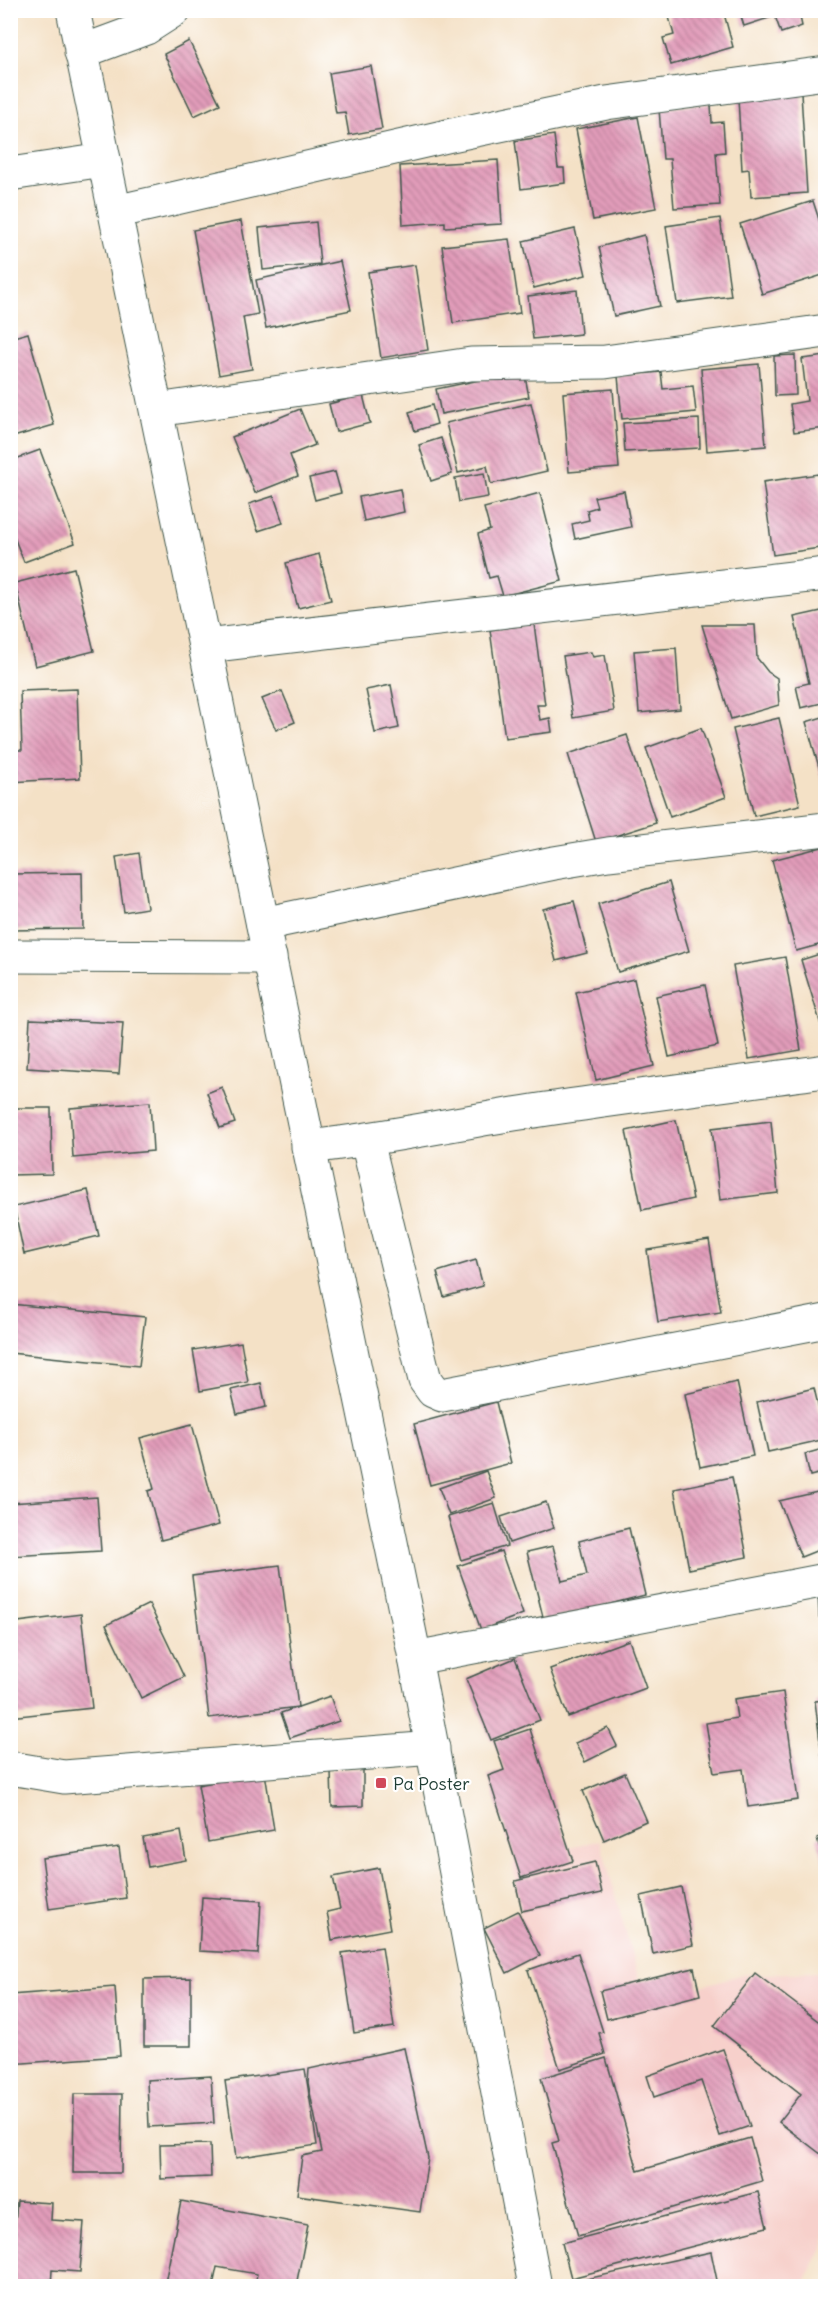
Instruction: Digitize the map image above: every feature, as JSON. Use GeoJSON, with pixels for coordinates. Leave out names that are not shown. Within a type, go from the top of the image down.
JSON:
{"type":"FeatureCollection","features":[{"type":"Feature","properties":{"kind":"street"},"geometry":{"type":"LineString","coordinates":[[73,10],[415,1658],[535,2286]]}},
{"type":"Feature","properties":{"kind":"street"},"geometry":{"type":"LineString","coordinates":[[81,51],[146,28],[174,10]]}},
{"type":"Feature","properties":{"kind":"street"},"geometry":{"type":"LineString","coordinates":[[115,212],[447,136],[606,103],[825,73]]}},
{"type":"Feature","properties":{"kind":"street"},"geometry":{"type":"LineString","coordinates":[[10,174],[104,160]]}},
{"type":"Feature","properties":{"kind":"street"},"geometry":{"type":"LineString","coordinates":[[157,410],[471,364],[605,363],[825,331]]}},
{"type":"Feature","properties":{"kind":"street"},"geometry":{"type":"LineString","coordinates":[[206,646],[825,574]]}},
{"type":"Feature","properties":{"kind":"street"},"geometry":{"type":"LineString","coordinates":[[263,924],[597,856],[825,829]]}},
{"type":"Feature","properties":{"kind":"street"},"geometry":{"type":"LineString","coordinates":[[10,956],[270,957]]}},
{"type":"Feature","properties":{"kind":"street"},"geometry":{"type":"LineString","coordinates":[[308,1147],[367,1141],[512,1114],[825,1071]]}},
{"type":"Feature","properties":{"kind":"street"},"geometry":{"type":"LineString","coordinates":[[367,1141],[425,1380],[433,1391],[442,1395],[825,1321]]}},
{"type":"Feature","properties":{"kind":"street"},"geometry":{"type":"LineString","coordinates":[[415,1658],[825,1580]]}},
{"type":"Feature","properties":{"kind":"street"},"geometry":{"type":"LineString","coordinates":[[10,1768],[64,1777],[433,1748]]}},
{"type":"Feature","properties":{"kind":"shaded area"},"geometry":{"type":"Polygon","coordinates":[[[600,1840],[645,2002],[740,1975],[825,1972],[825,2244],[803,2286],[582,2286],[513,1864],[600,1840]]]}},
{"type":"Feature","properties":{"kind":"building"},"geometry":{"type":"Polygon","coordinates":[[[667,10],[723,10],[733,47],[671,65],[663,38],[674,35],[667,10]]]}},
{"type":"Feature","properties":{"kind":"building"},"geometry":{"type":"Polygon","coordinates":[[[739,10],[819,11],[800,17],[802,26],[781,33],[775,16],[744,26],[739,10]]]}},
{"type":"Feature","properties":{"kind":"building"},"geometry":{"type":"Polygon","coordinates":[[[189,41],[220,104],[194,116],[164,54],[189,41]]]}},
{"type":"Feature","properties":{"kind":"building"},"geometry":{"type":"Polygon","coordinates":[[[371,66],[382,129],[349,135],[345,112],[336,113],[329,73],[371,66]]]}},
{"type":"Feature","properties":{"kind":"building"},"geometry":{"type":"Polygon","coordinates":[[[801,93],[807,193],[751,197],[749,169],[742,170],[738,98],[801,93]]]}},
{"type":"Feature","properties":{"kind":"building"},"geometry":{"type":"Polygon","coordinates":[[[711,104],[712,123],[723,122],[725,152],[716,153],[720,205],[674,208],[670,159],[663,159],[659,109],[711,104]]]}},
{"type":"Feature","properties":{"kind":"building"},"geometry":{"type":"Polygon","coordinates":[[[638,117],[656,208],[593,220],[576,129],[638,117]]]}},
{"type":"Feature","properties":{"kind":"building"},"geometry":{"type":"Polygon","coordinates":[[[554,135],[558,168],[564,168],[565,183],[521,189],[515,141],[554,135]]]}},
{"type":"Feature","properties":{"kind":"building"},"geometry":{"type":"Polygon","coordinates":[[[498,160],[502,224],[445,227],[445,222],[403,225],[400,166],[498,160]]]}},
{"type":"Feature","properties":{"kind":"building"},"geometry":{"type":"Polygon","coordinates":[[[813,201],[826,241],[826,274],[762,294],[740,224],[813,201]]]}},
{"type":"Feature","properties":{"kind":"building"},"geometry":{"type":"Polygon","coordinates":[[[720,218],[731,296],[677,303],[666,226],[720,218]]]}},
{"type":"Feature","properties":{"kind":"building"},"geometry":{"type":"Polygon","coordinates":[[[241,221],[258,314],[243,317],[252,369],[219,375],[193,230],[241,221]]]}},
{"type":"Feature","properties":{"kind":"building"},"geometry":{"type":"Polygon","coordinates":[[[316,222],[320,264],[263,270],[259,228],[316,222]]]}},
{"type":"Feature","properties":{"kind":"building"},"geometry":{"type":"Polygon","coordinates":[[[575,229],[586,275],[534,288],[523,241],[575,229]]]}},
{"type":"Feature","properties":{"kind":"building"},"geometry":{"type":"Polygon","coordinates":[[[644,235],[660,306],[614,316],[599,247],[644,235]]]}},
{"type":"Feature","properties":{"kind":"building"},"geometry":{"type":"Polygon","coordinates":[[[509,239],[520,313],[453,323],[442,246],[509,239]]]}},
{"type":"Feature","properties":{"kind":"building"},"geometry":{"type":"Polygon","coordinates":[[[340,261],[351,310],[266,328],[256,280],[340,261]]]}},
{"type":"Feature","properties":{"kind":"building"},"geometry":{"type":"Polygon","coordinates":[[[415,265],[428,350],[381,358],[368,272],[415,265]]]}},
{"type":"Feature","properties":{"kind":"building"},"geometry":{"type":"Polygon","coordinates":[[[577,290],[581,334],[533,339],[528,296],[577,290]]]}},
{"type":"Feature","properties":{"kind":"building"},"geometry":{"type":"Polygon","coordinates":[[[28,333],[54,425],[10,438],[10,338],[28,333]]]}},
{"type":"Feature","properties":{"kind":"building"},"geometry":{"type":"Polygon","coordinates":[[[795,355],[796,395],[775,396],[774,356],[795,355]]]}},
{"type":"Feature","properties":{"kind":"building"},"geometry":{"type":"Polygon","coordinates":[[[826,356],[826,428],[794,432],[790,404],[807,401],[802,359],[826,356]]]}},
{"type":"Feature","properties":{"kind":"building"},"geometry":{"type":"Polygon","coordinates":[[[759,364],[766,446],[707,451],[701,369],[759,364]]]}},
{"type":"Feature","properties":{"kind":"building"},"geometry":{"type":"Polygon","coordinates":[[[524,371],[529,397],[441,414],[436,389],[524,371]]]}},
{"type":"Feature","properties":{"kind":"building"},"geometry":{"type":"Polygon","coordinates":[[[661,372],[663,389],[693,386],[696,412],[622,419],[618,376],[661,372]]]}},
{"type":"Feature","properties":{"kind":"building"},"geometry":{"type":"Polygon","coordinates":[[[613,389],[619,468],[569,472],[563,393],[613,389]]]}},
{"type":"Feature","properties":{"kind":"building"},"geometry":{"type":"Polygon","coordinates":[[[363,395],[370,423],[336,432],[329,404],[363,395]]]}},
{"type":"Feature","properties":{"kind":"building"},"geometry":{"type":"Polygon","coordinates":[[[531,403],[547,471],[491,484],[487,466],[458,473],[446,423],[531,403]]]}},
{"type":"Feature","properties":{"kind":"building"},"geometry":{"type":"Polygon","coordinates":[[[432,405],[437,424],[415,431],[409,412],[432,405]]]}},
{"type":"Feature","properties":{"kind":"building"},"geometry":{"type":"Polygon","coordinates":[[[300,409],[315,445],[290,455],[298,476],[255,493],[232,437],[300,409]]]}},
{"type":"Feature","properties":{"kind":"building"},"geometry":{"type":"Polygon","coordinates":[[[699,419],[700,448],[625,452],[623,423],[699,419]]]}},
{"type":"Feature","properties":{"kind":"building"},"geometry":{"type":"Polygon","coordinates":[[[441,438],[452,474],[431,481],[419,445],[441,438]]]}},
{"type":"Feature","properties":{"kind":"building"},"geometry":{"type":"Polygon","coordinates":[[[40,450],[75,543],[24,562],[10,527],[10,461],[40,450]]]}},
{"type":"Feature","properties":{"kind":"building"},"geometry":{"type":"Polygon","coordinates":[[[335,472],[341,493],[315,500],[309,478],[335,472]]]}},
{"type":"Feature","properties":{"kind":"building"},"geometry":{"type":"Polygon","coordinates":[[[484,473],[488,497],[459,502],[455,478],[484,473]]]}},
{"type":"Feature","properties":{"kind":"building"},"geometry":{"type":"Polygon","coordinates":[[[818,474],[826,528],[826,547],[773,555],[763,482],[818,474]]]}},
{"type":"Feature","properties":{"kind":"building"},"geometry":{"type":"Polygon","coordinates":[[[400,489],[404,512],[364,521],[359,497],[400,489]]]}},
{"type":"Feature","properties":{"kind":"building"},"geometry":{"type":"Polygon","coordinates":[[[624,491],[631,527],[575,539],[572,524],[589,520],[587,510],[597,507],[594,497],[624,491]]]}},
{"type":"Feature","properties":{"kind":"building"},"geometry":{"type":"Polygon","coordinates":[[[540,493],[562,581],[503,596],[497,576],[489,578],[478,534],[490,530],[484,508],[540,493]]]}},
{"type":"Feature","properties":{"kind":"building"},"geometry":{"type":"Polygon","coordinates":[[[274,496],[283,523],[258,531],[249,504],[274,496]]]}},
{"type":"Feature","properties":{"kind":"building"},"geometry":{"type":"Polygon","coordinates":[[[319,554],[331,600],[298,608],[286,563],[319,554]]]}},
{"type":"Feature","properties":{"kind":"building"},"geometry":{"type":"Polygon","coordinates":[[[74,568],[94,651],[35,666],[15,583],[74,568]]]}},
{"type":"Feature","properties":{"kind":"building"},"geometry":{"type":"Polygon","coordinates":[[[826,610],[826,702],[801,708],[796,686],[809,683],[794,617],[826,610]]]}},
{"type":"Feature","properties":{"kind":"building"},"geometry":{"type":"Polygon","coordinates":[[[534,624],[545,705],[537,705],[540,720],[550,718],[552,732],[505,738],[490,630],[534,624]]]}},
{"type":"Feature","properties":{"kind":"building"},"geometry":{"type":"Polygon","coordinates":[[[702,625],[755,625],[757,658],[768,672],[777,678],[779,705],[731,719],[702,625]]]}},
{"type":"Feature","properties":{"kind":"building"},"geometry":{"type":"Polygon","coordinates":[[[676,648],[680,709],[639,713],[634,651],[676,648]]]}},
{"type":"Feature","properties":{"kind":"building"},"geometry":{"type":"Polygon","coordinates":[[[591,652],[593,657],[605,655],[614,711],[573,718],[563,656],[591,652]]]}},
{"type":"Feature","properties":{"kind":"building"},"geometry":{"type":"Polygon","coordinates":[[[391,685],[399,728],[375,733],[366,690],[391,685]]]}},
{"type":"Feature","properties":{"kind":"building"},"geometry":{"type":"Polygon","coordinates":[[[77,689],[80,778],[10,782],[10,750],[22,750],[20,691],[77,689]]]}},
{"type":"Feature","properties":{"kind":"building"},"geometry":{"type":"Polygon","coordinates":[[[282,691],[295,722],[276,730],[262,699],[282,691]]]}},
{"type":"Feature","properties":{"kind":"building"},"geometry":{"type":"Polygon","coordinates":[[[826,716],[826,788],[825,788],[806,722],[826,716]]]}},
{"type":"Feature","properties":{"kind":"building"},"geometry":{"type":"Polygon","coordinates":[[[779,718],[800,805],[754,816],[733,729],[779,718]]]}},
{"type":"Feature","properties":{"kind":"building"},"geometry":{"type":"Polygon","coordinates":[[[701,728],[726,797],[670,817],[646,748],[701,728]]]}},
{"type":"Feature","properties":{"kind":"building"},"geometry":{"type":"Polygon","coordinates":[[[627,735],[656,823],[596,842],[568,754],[627,735]]]}},
{"type":"Feature","properties":{"kind":"building"},"geometry":{"type":"Polygon","coordinates":[[[826,846],[826,943],[796,951],[772,860],[826,846]]]}},
{"type":"Feature","properties":{"kind":"building"},"geometry":{"type":"Polygon","coordinates":[[[139,853],[147,908],[124,912],[116,857],[139,853]]]}},
{"type":"Feature","properties":{"kind":"building"},"geometry":{"type":"Polygon","coordinates":[[[82,873],[83,929],[10,930],[10,874],[82,873]]]}},
{"type":"Feature","properties":{"kind":"building"},"geometry":{"type":"Polygon","coordinates":[[[669,882],[689,951],[618,972],[598,904],[669,882]]]}},
{"type":"Feature","properties":{"kind":"building"},"geometry":{"type":"Polygon","coordinates":[[[574,901],[587,953],[556,961],[543,909],[574,901]]]}},
{"type":"Feature","properties":{"kind":"building"},"geometry":{"type":"Polygon","coordinates":[[[826,952],[826,1038],[825,1038],[801,960],[826,952]]]}},
{"type":"Feature","properties":{"kind":"building"},"geometry":{"type":"Polygon","coordinates":[[[785,957],[801,1050],[749,1059],[733,966],[785,957]]]}},
{"type":"Feature","properties":{"kind":"building"},"geometry":{"type":"Polygon","coordinates":[[[634,979],[654,1066],[596,1080],[576,992],[634,979]]]}},
{"type":"Feature","properties":{"kind":"building"},"geometry":{"type":"Polygon","coordinates":[[[705,985],[718,1046],[669,1057],[656,996],[705,985]]]}},
{"type":"Feature","properties":{"kind":"building"},"geometry":{"type":"Polygon","coordinates":[[[30,1019],[123,1023],[119,1074],[27,1068],[30,1019]]]}},
{"type":"Feature","properties":{"kind":"building"},"geometry":{"type":"Polygon","coordinates":[[[222,1087],[235,1123],[220,1128],[207,1093],[222,1087]]]}},
{"type":"Feature","properties":{"kind":"building"},"geometry":{"type":"Polygon","coordinates":[[[150,1102],[153,1151],[73,1158],[70,1108],[150,1102]]]}},
{"type":"Feature","properties":{"kind":"building"},"geometry":{"type":"Polygon","coordinates":[[[10,1108],[51,1108],[52,1174],[10,1175],[10,1108]]]}},
{"type":"Feature","properties":{"kind":"building"},"geometry":{"type":"Polygon","coordinates":[[[676,1120],[693,1199],[642,1210],[626,1131],[676,1120]]]}},
{"type":"Feature","properties":{"kind":"building"},"geometry":{"type":"Polygon","coordinates":[[[771,1121],[778,1193],[720,1200],[712,1128],[771,1121]]]}},
{"type":"Feature","properties":{"kind":"building"},"geometry":{"type":"Polygon","coordinates":[[[88,1190],[99,1236],[24,1254],[14,1207],[88,1190]]]}},
{"type":"Feature","properties":{"kind":"building"},"geometry":{"type":"Polygon","coordinates":[[[709,1240],[721,1312],[658,1322],[647,1250],[709,1240]]]}},
{"type":"Feature","properties":{"kind":"building"},"geometry":{"type":"Polygon","coordinates":[[[476,1260],[483,1286],[444,1297],[437,1272],[476,1260]]]}},
{"type":"Feature","properties":{"kind":"building"},"geometry":{"type":"Polygon","coordinates":[[[10,1304],[145,1317],[139,1366],[10,1353],[10,1304]]]}},
{"type":"Feature","properties":{"kind":"building"},"geometry":{"type":"Polygon","coordinates":[[[241,1342],[248,1382],[200,1391],[193,1350],[241,1342]]]}},
{"type":"Feature","properties":{"kind":"building"},"geometry":{"type":"Polygon","coordinates":[[[737,1382],[753,1456],[700,1467],[685,1394],[737,1382]]]}},
{"type":"Feature","properties":{"kind":"building"},"geometry":{"type":"Polygon","coordinates":[[[261,1383],[266,1407],[237,1414],[231,1390],[261,1383]]]}},
{"type":"Feature","properties":{"kind":"building"},"geometry":{"type":"Polygon","coordinates":[[[814,1388],[826,1439],[768,1452],[757,1402],[814,1388]]]}},
{"type":"Feature","properties":{"kind":"building"},"geometry":{"type":"Polygon","coordinates":[[[496,1402],[511,1463],[430,1485],[414,1424],[496,1402]]]}},
{"type":"Feature","properties":{"kind":"building"},"geometry":{"type":"Polygon","coordinates":[[[192,1424],[219,1525],[161,1540],[148,1491],[154,1489],[140,1438],[192,1424]]]}},
{"type":"Feature","properties":{"kind":"building"},"geometry":{"type":"Polygon","coordinates":[[[826,1448],[826,1472],[810,1476],[805,1454],[826,1448]]]}},
{"type":"Feature","properties":{"kind":"building"},"geometry":{"type":"Polygon","coordinates":[[[486,1471],[496,1498],[449,1515],[439,1488],[486,1471]]]}},
{"type":"Feature","properties":{"kind":"building"},"geometry":{"type":"Polygon","coordinates":[[[732,1477],[747,1557],[689,1569],[674,1489],[732,1477]]]}},
{"type":"Feature","properties":{"kind":"building"},"geometry":{"type":"Polygon","coordinates":[[[826,1490],[826,1547],[801,1557],[779,1501],[826,1490]]]}},
{"type":"Feature","properties":{"kind":"building"},"geometry":{"type":"Polygon","coordinates":[[[97,1497],[101,1551],[10,1556],[10,1503],[97,1497]]]}},
{"type":"Feature","properties":{"kind":"building"},"geometry":{"type":"Polygon","coordinates":[[[546,1502],[554,1528],[509,1543],[501,1517],[546,1502]]]}},
{"type":"Feature","properties":{"kind":"building"},"geometry":{"type":"Polygon","coordinates":[[[494,1503],[507,1546],[461,1560],[448,1517],[494,1503]]]}},
{"type":"Feature","properties":{"kind":"building"},"geometry":{"type":"Polygon","coordinates":[[[629,1528],[645,1595],[544,1621],[527,1552],[553,1546],[562,1581],[587,1575],[579,1541],[629,1528]]]}},
{"type":"Feature","properties":{"kind":"building"},"geometry":{"type":"Polygon","coordinates":[[[501,1551],[523,1614],[481,1630],[458,1566],[501,1551]]]}},
{"type":"Feature","properties":{"kind":"building"},"geometry":{"type":"Polygon","coordinates":[[[280,1565],[298,1707],[209,1718],[192,1576],[280,1565]]]}},
{"type":"Feature","properties":{"kind":"building"},"geometry":{"type":"Polygon","coordinates":[[[826,1589],[826,1617],[819,1617],[818,1590],[826,1589]]]}},
{"type":"Feature","properties":{"kind":"building"},"geometry":{"type":"Polygon","coordinates":[[[149,1604],[184,1677],[141,1698],[106,1625],[149,1604]]]}},
{"type":"Feature","properties":{"kind":"building"},"geometry":{"type":"Polygon","coordinates":[[[81,1614],[92,1708],[10,1717],[10,1623],[81,1614]]]}},
{"type":"Feature","properties":{"kind":"building"},"geometry":{"type":"Polygon","coordinates":[[[629,1640],[646,1688],[568,1717],[550,1669],[629,1640]]]}},
{"type":"Feature","properties":{"kind":"building"},"geometry":{"type":"Polygon","coordinates":[[[515,1658],[540,1720],[491,1740],[466,1679],[515,1658]]]}},
{"type":"Feature","properties":{"kind":"building"},"geometry":{"type":"Polygon","coordinates":[[[783,1692],[798,1800],[748,1807],[743,1769],[714,1773],[706,1723],[737,1718],[734,1699],[783,1692]]]}},
{"type":"Feature","properties":{"kind":"building"},"geometry":{"type":"Polygon","coordinates":[[[330,1696],[339,1721],[290,1738],[281,1713],[330,1696]]]}},
{"type":"Feature","properties":{"kind":"building"},"geometry":{"type":"Polygon","coordinates":[[[826,1700],[826,1758],[822,1758],[815,1701],[826,1700]]]}},
{"type":"Feature","properties":{"kind":"building"},"geometry":{"type":"Polygon","coordinates":[[[608,1728],[617,1746],[585,1762],[575,1743],[608,1728]]]}},
{"type":"Feature","properties":{"kind":"building"},"geometry":{"type":"Polygon","coordinates":[[[530,1729],[573,1861],[521,1878],[488,1776],[504,1770],[494,1741],[530,1729]]]}},
{"type":"Feature","properties":{"kind":"building"},"geometry":{"type":"Polygon","coordinates":[[[363,1769],[363,1806],[332,1807],[331,1770],[363,1769]]]}},
{"type":"Feature","properties":{"kind":"building"},"geometry":{"type":"Polygon","coordinates":[[[265,1773],[274,1830],[208,1842],[198,1785],[265,1773]]]}},
{"type":"Feature","properties":{"kind":"building"},"geometry":{"type":"Polygon","coordinates":[[[625,1773],[646,1821],[604,1840],[583,1791],[625,1773]]]}},
{"type":"Feature","properties":{"kind":"building"},"geometry":{"type":"Polygon","coordinates":[[[181,1831],[186,1860],[148,1867],[143,1838],[181,1831]]]}},
{"type":"Feature","properties":{"kind":"building"},"geometry":{"type":"Polygon","coordinates":[[[826,1835],[826,1865],[825,1865],[817,1838],[826,1835]]]}},
{"type":"Feature","properties":{"kind":"building"},"geometry":{"type":"Polygon","coordinates":[[[119,1847],[126,1898],[49,1909],[42,1858],[119,1847]]]}},
{"type":"Feature","properties":{"kind":"building"},"geometry":{"type":"Polygon","coordinates":[[[595,1862],[602,1893],[522,1911],[515,1881],[595,1862]]]}},
{"type":"Feature","properties":{"kind":"building"},"geometry":{"type":"Polygon","coordinates":[[[379,1868],[390,1929],[332,1940],[327,1912],[340,1909],[333,1877],[379,1868]]]}},
{"type":"Feature","properties":{"kind":"building"},"geometry":{"type":"Polygon","coordinates":[[[681,1887],[693,1945],[653,1954],[641,1896],[681,1887]]]}},
{"type":"Feature","properties":{"kind":"building"},"geometry":{"type":"Polygon","coordinates":[[[202,1897],[261,1901],[258,1954],[199,1951],[202,1897]]]}},
{"type":"Feature","properties":{"kind":"building"},"geometry":{"type":"Polygon","coordinates":[[[518,1911],[540,1956],[507,1973],[484,1928],[518,1911]]]}},
{"type":"Feature","properties":{"kind":"building"},"geometry":{"type":"Polygon","coordinates":[[[382,1947],[394,2027],[354,2033],[342,1953],[382,1947]]]}},
{"type":"Feature","properties":{"kind":"building"},"geometry":{"type":"Polygon","coordinates":[[[578,1953],[603,2032],[599,2033],[605,2054],[560,2069],[528,1970],[578,1953]]]}},
{"type":"Feature","properties":{"kind":"building"},"geometry":{"type":"Polygon","coordinates":[[[694,1968],[700,1995],[607,2019],[600,1991],[694,1968]]]}},
{"type":"Feature","properties":{"kind":"building"},"geometry":{"type":"Polygon","coordinates":[[[755,1973],[826,2027],[826,2158],[779,2122],[801,2094],[714,2026],[755,1973]]]}},
{"type":"Feature","properties":{"kind":"building"},"geometry":{"type":"Polygon","coordinates":[[[191,1978],[191,2046],[144,2046],[144,1979],[191,1978]]]}},
{"type":"Feature","properties":{"kind":"building"},"geometry":{"type":"Polygon","coordinates":[[[115,1987],[120,2056],[10,2064],[10,1995],[115,1987]]]}},
{"type":"Feature","properties":{"kind":"building"},"geometry":{"type":"Polygon","coordinates":[[[404,2048],[428,2158],[420,2212],[297,2195],[302,2156],[322,2152],[308,2083],[309,2069],[404,2048]]]}},
{"type":"Feature","properties":{"kind":"building"},"geometry":{"type":"Polygon","coordinates":[[[723,2049],[750,2126],[720,2136],[701,2081],[654,2097],[647,2076],[723,2049]]]}},
{"type":"Feature","properties":{"kind":"building"},"geometry":{"type":"Polygon","coordinates":[[[606,2058],[638,2171],[750,2138],[762,2181],[578,2236],[552,2143],[559,2141],[541,2078],[606,2058]]]}},
{"type":"Feature","properties":{"kind":"building"},"geometry":{"type":"Polygon","coordinates":[[[305,2069],[317,2145],[236,2158],[225,2081],[305,2069]]]}},
{"type":"Feature","properties":{"kind":"building"},"geometry":{"type":"Polygon","coordinates":[[[211,2076],[214,2123],[149,2127],[147,2080],[211,2076]]]}},
{"type":"Feature","properties":{"kind":"building"},"geometry":{"type":"Polygon","coordinates":[[[74,2094],[122,2094],[121,2173],[73,2173],[74,2094]]]}},
{"type":"Feature","properties":{"kind":"building"},"geometry":{"type":"Polygon","coordinates":[[[210,2144],[211,2177],[161,2179],[160,2145],[210,2144]]]}},
{"type":"Feature","properties":{"kind":"building"},"geometry":{"type":"Polygon","coordinates":[[[758,2192],[767,2227],[571,2278],[562,2243],[758,2192]]]}},
{"type":"Feature","properties":{"kind":"building"},"geometry":{"type":"Polygon","coordinates":[[[17,2201],[52,2203],[51,2220],[84,2222],[80,2272],[52,2270],[51,2286],[10,2286],[17,2201]]]}},
{"type":"Feature","properties":{"kind":"building"},"geometry":{"type":"Polygon","coordinates":[[[181,2201],[308,2225],[296,2286],[255,2286],[257,2274],[217,2267],[213,2286],[182,2286],[165,2283],[181,2201]]]}},
{"type":"Feature","properties":{"kind":"building"},"geometry":{"type":"Polygon","coordinates":[[[711,2252],[718,2285],[587,2286],[586,2279],[711,2252]]]}},
{"type":"Feature","properties":{"kind":"place","name":"Pa Poster"},"geometry":{"type":"Point","coordinates":[381,1783]}}]}
